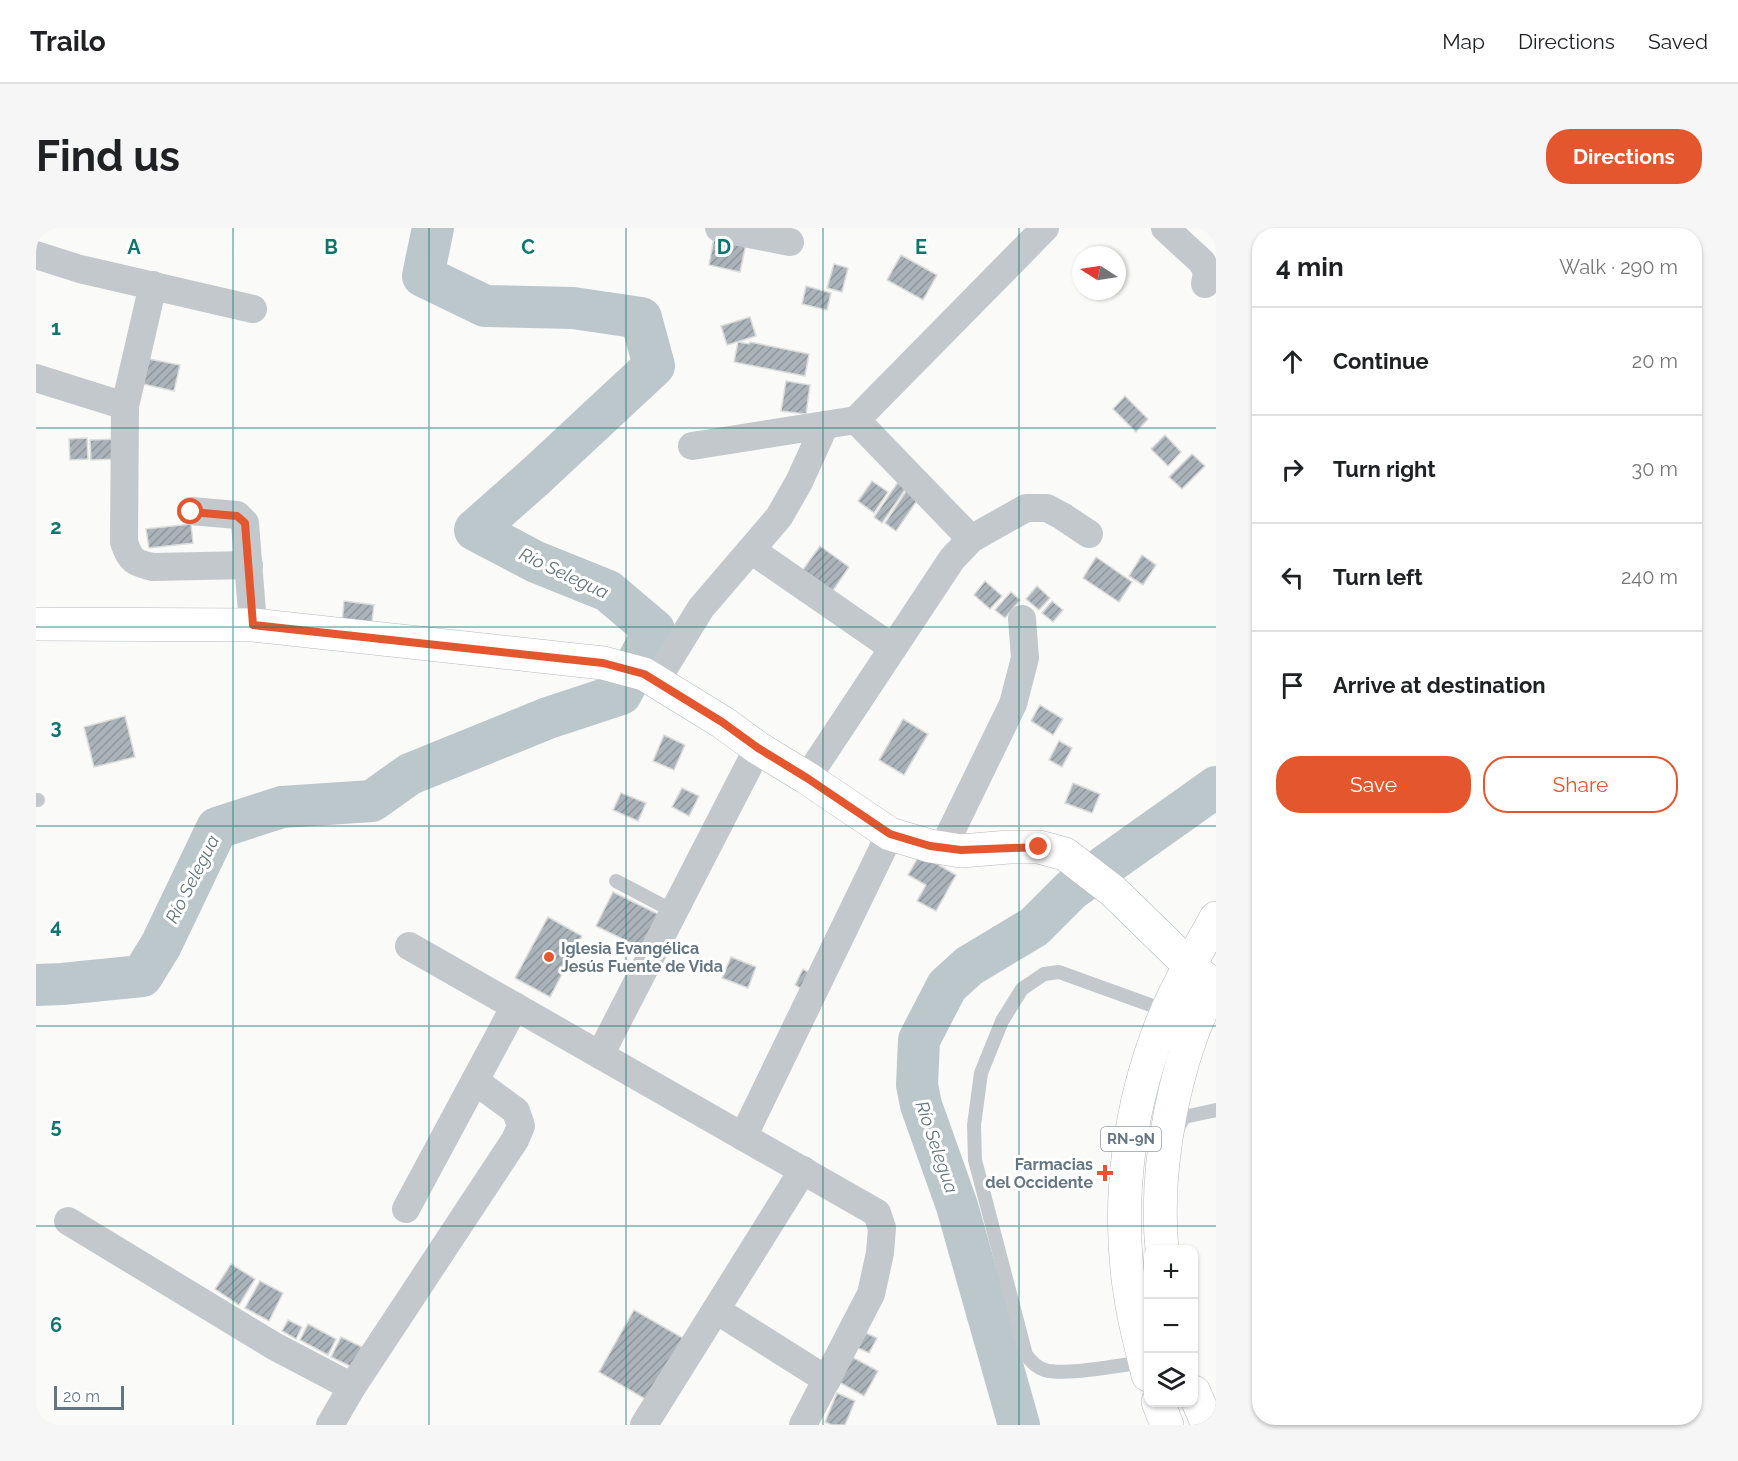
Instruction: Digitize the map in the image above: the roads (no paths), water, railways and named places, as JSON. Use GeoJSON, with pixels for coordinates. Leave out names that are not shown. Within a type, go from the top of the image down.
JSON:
{"type":"FeatureCollection","features":[{"type":"Feature","properties":{"kind":"street"},"geometry":{"type":"LineString","coordinates":[[719,228],[790,242]]}},
{"type":"Feature","properties":{"kind":"street"},"geometry":{"type":"LineString","coordinates":[[692,446],[856,420],[1044,228]]}},
{"type":"Feature","properties":{"kind":"street"},"geometry":{"type":"LineString","coordinates":[[1165,228],[1202,262],[1207,272],[1205,284]]}},
{"type":"Feature","properties":{"kind":"street"},"geometry":{"type":"LineString","coordinates":[[36,255],[80,269],[254,309]]}},
{"type":"Feature","properties":{"kind":"street"},"geometry":{"type":"LineString","coordinates":[[153,285],[125,406],[124,542],[129,556],[140,564],[153,567],[249,565]]}},
{"type":"Feature","properties":{"kind":"street"},"geometry":{"type":"LineString","coordinates":[[36,378],[125,406]]}},
{"type":"Feature","properties":{"kind":"street"},"geometry":{"type":"LineString","coordinates":[[856,420],[971,539]]}},
{"type":"Feature","properties":{"kind":"street"},"geometry":{"type":"LineString","coordinates":[[650,678],[701,608],[779,517],[799,482],[825,425]]}},
{"type":"Feature","properties":{"kind":"street"},"geometry":{"type":"LineString","coordinates":[[807,778],[952,560],[971,539],[1026,508],[1047,508],[1089,534]]}},
{"type":"Feature","properties":{"kind":"street"},"geometry":{"type":"LineString","coordinates":[[191,512],[237,516],[245,523],[253,625]]}},
{"type":"Feature","properties":{"kind":"street"},"geometry":{"type":"LineString","coordinates":[[751,550],[893,648]]}},
{"type":"Feature","properties":{"kind":"street"},"geometry":{"type":"LineString","coordinates":[[943,848],[1013,705],[1025,658],[1022,618]]}},
{"type":"Feature","properties":{"kind":"street"},"geometry":{"type":"LineString","coordinates":[[36,624],[253,625],[603,663],[650,678],[722,722],[890,834],[943,848],[961,850],[1039,847],[1065,854],[1113,891],[1209,990]]}},
{"type":"Feature","properties":{"kind":"street"},"geometry":{"type":"LineString","coordinates":[[600,1055],[758,748]]}},
{"type":"Feature","properties":{"kind":"street"},"geometry":{"type":"LineString","coordinates":[[743,1137],[890,834]]}},
{"type":"Feature","properties":{"kind":"street","name":"RN-9N"},"geometry":{"type":"LineString","coordinates":[[1162,1245],[1161,1184],[1168,1124],[1188,1045],[1209,990],[1216,918]]}},
{"type":"Feature","properties":{"kind":"street"},"geometry":{"type":"LineString","coordinates":[[409,946],[877,1213],[882,1228],[880,1253],[871,1294],[803,1425]]}},
{"type":"Feature","properties":{"kind":"street","name":"RN-9N"},"geometry":{"type":"LineString","coordinates":[[1144,1357],[1137,1332],[1127,1263],[1125,1220],[1130,1142],[1137,1103],[1152,1049],[1167,1011],[1209,990]]}},
{"type":"Feature","properties":{"kind":"street"},"geometry":{"type":"LineString","coordinates":[[406,1209],[515,1006]]}},
{"type":"Feature","properties":{"kind":"street"},"geometry":{"type":"LineString","coordinates":[[330,1425],[352,1387],[515,1140],[521,1126],[516,1110],[475,1081]]}},
{"type":"Feature","properties":{"kind":"street"},"geometry":{"type":"LineString","coordinates":[[644,1425],[803,1170]]}},
{"type":"Feature","properties":{"kind":"street"},"geometry":{"type":"LineString","coordinates":[[68,1221],[274,1346],[352,1387]]}},
{"type":"Feature","properties":{"kind":"street"},"geometry":{"type":"LineString","coordinates":[[716,1310],[827,1380]]}},
{"type":"Feature","properties":{"kind":"street"},"geometry":{"type":"LineString","coordinates":[[1198,1401],[1208,1425]]}},
{"type":"Feature","properties":{"kind":"street"},"geometry":{"type":"LineString","coordinates":[[1160,1407],[1167,1425]]}},
{"type":"Feature","properties":{"kind":"lane"},"geometry":{"type":"LineString","coordinates":[[616,881],[673,911]]}},
{"type":"Feature","properties":{"kind":"lane"},"geometry":{"type":"LineString","coordinates":[[1144,1368],[1065,1372],[1046,1370],[1034,1365],[1026,1355],[975,1160],[974,1125],[981,1073],[1002,1021],[1022,989],[1044,974],[1059,972],[1167,1011]]}},
{"type":"Feature","properties":{"kind":"lane"},"geometry":{"type":"LineString","coordinates":[[1164,1159],[1184,1117],[1216,1110]]}},
{"type":"Feature","properties":{"kind":"waterway","name":"Río Selegua"},"geometry":{"type":"LineString","coordinates":[[36,985],[142,976],[161,945],[217,828],[282,807],[372,801],[410,774],[548,718],[621,694],[654,630],[608,591],[536,562],[475,530],[654,366],[641,318],[573,308],[485,306],[423,276],[433,228]]}},
{"type":"Feature","properties":{"kind":"waterway","name":"Río Selegua"},"geometry":{"type":"LineString","coordinates":[[1019,1425],[957,1206],[921,1105],[917,1085],[919,1040],[947,986],[969,966],[1034,927],[1071,890],[1216,787]]}},
{"type":"Feature","properties":{"kind":"place","name":"Iglesia Evangélica Jesús Fuente de Vida"},"geometry":{"type":"Point","coordinates":[549,957]}},
{"type":"Feature","properties":{"kind":"place","name":"Farmacias del Occidente"},"geometry":{"type":"Point","coordinates":[1105,1173]}}]}
